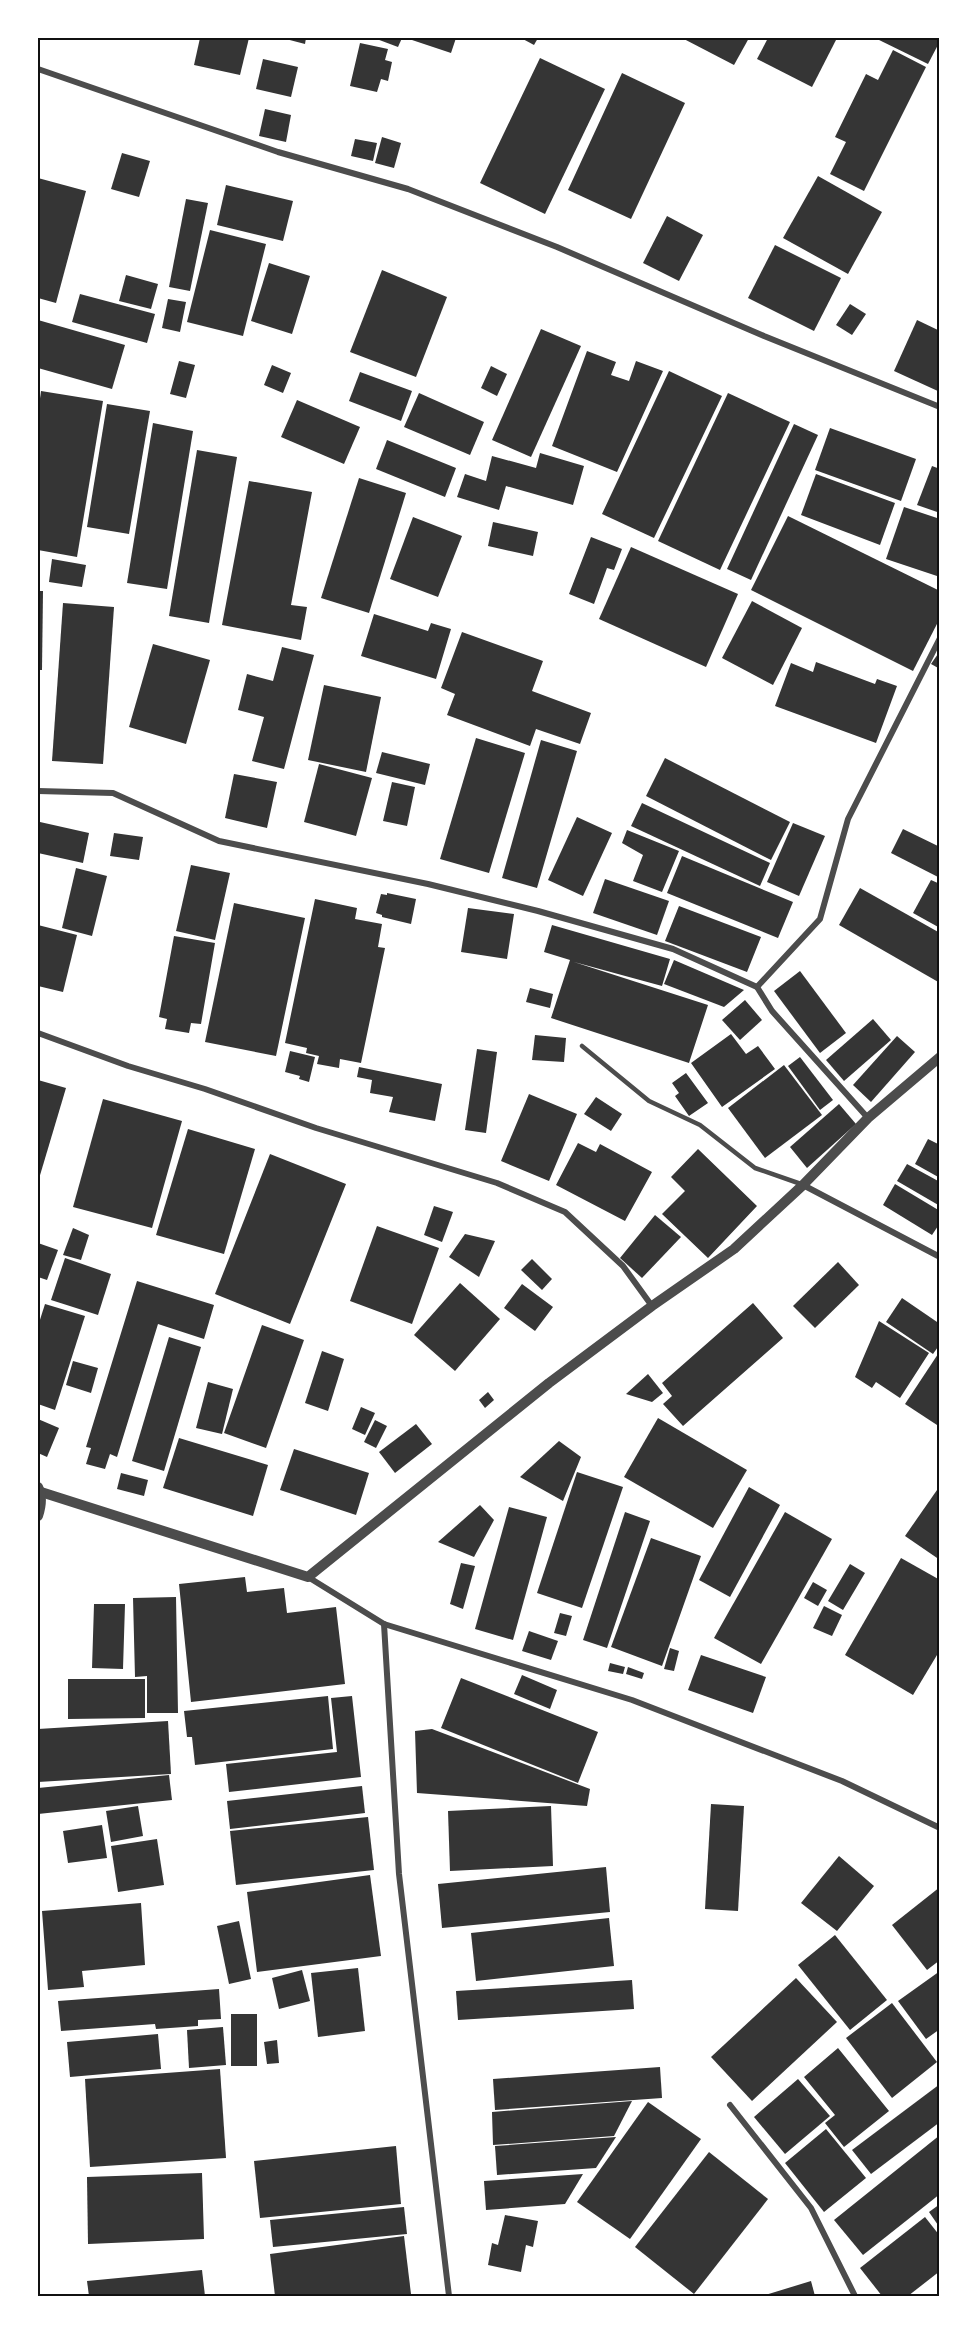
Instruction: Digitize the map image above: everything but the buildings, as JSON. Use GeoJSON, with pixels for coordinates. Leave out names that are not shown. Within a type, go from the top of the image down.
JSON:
{"type":"FeatureCollection","features":[{"type":"Feature","properties":{"kind":"street"},"geometry":{"type":"LineString","coordinates":[[38,69],[278,152],[408,189],[557,247],[764,336],[939,407]]}},
{"type":"Feature","properties":{"kind":"street"},"geometry":{"type":"LineString","coordinates":[[757,987],[820,918],[848,819],[939,638]]}},
{"type":"Feature","properties":{"kind":"street"},"geometry":{"type":"LineString","coordinates":[[38,791],[113,793],[219,841],[428,884],[673,948],[757,987],[772,1011],[868,1118]]}},
{"type":"Feature","properties":{"kind":"street"},"geometry":{"type":"LineString","coordinates":[[38,1033],[128,1066],[205,1089],[316,1128],[497,1183],[565,1212],[623,1266],[652,1305]]}},
{"type":"Feature","properties":{"kind":"street"},"geometry":{"type":"LineString","coordinates":[[308,1577],[549,1383],[652,1305],[734,1249],[803,1185],[868,1118],[939,1057]]}},
{"type":"Feature","properties":{"kind":"street"},"geometry":{"type":"LineString","coordinates":[[803,1185],[939,1257]]}},
{"type":"Feature","properties":{"kind":"street"},"geometry":{"type":"LineString","coordinates":[[38,1516],[41,1506],[39,1490],[308,1577],[384,1624],[632,1700],[842,1781],[939,1828]]}},
{"type":"Feature","properties":{"kind":"street"},"geometry":{"type":"LineString","coordinates":[[384,1624],[399,1874],[449,2296]]}},
{"type":"Feature","properties":{"kind":"street"},"geometry":{"type":"LineString","coordinates":[[730,2105],[812,2208],[855,2296]]}},
{"type":"Feature","properties":{"kind":"lane"},"geometry":{"type":"LineString","coordinates":[[582,1046],[649,1101],[700,1125],[755,1168],[803,1185]]}}]}
